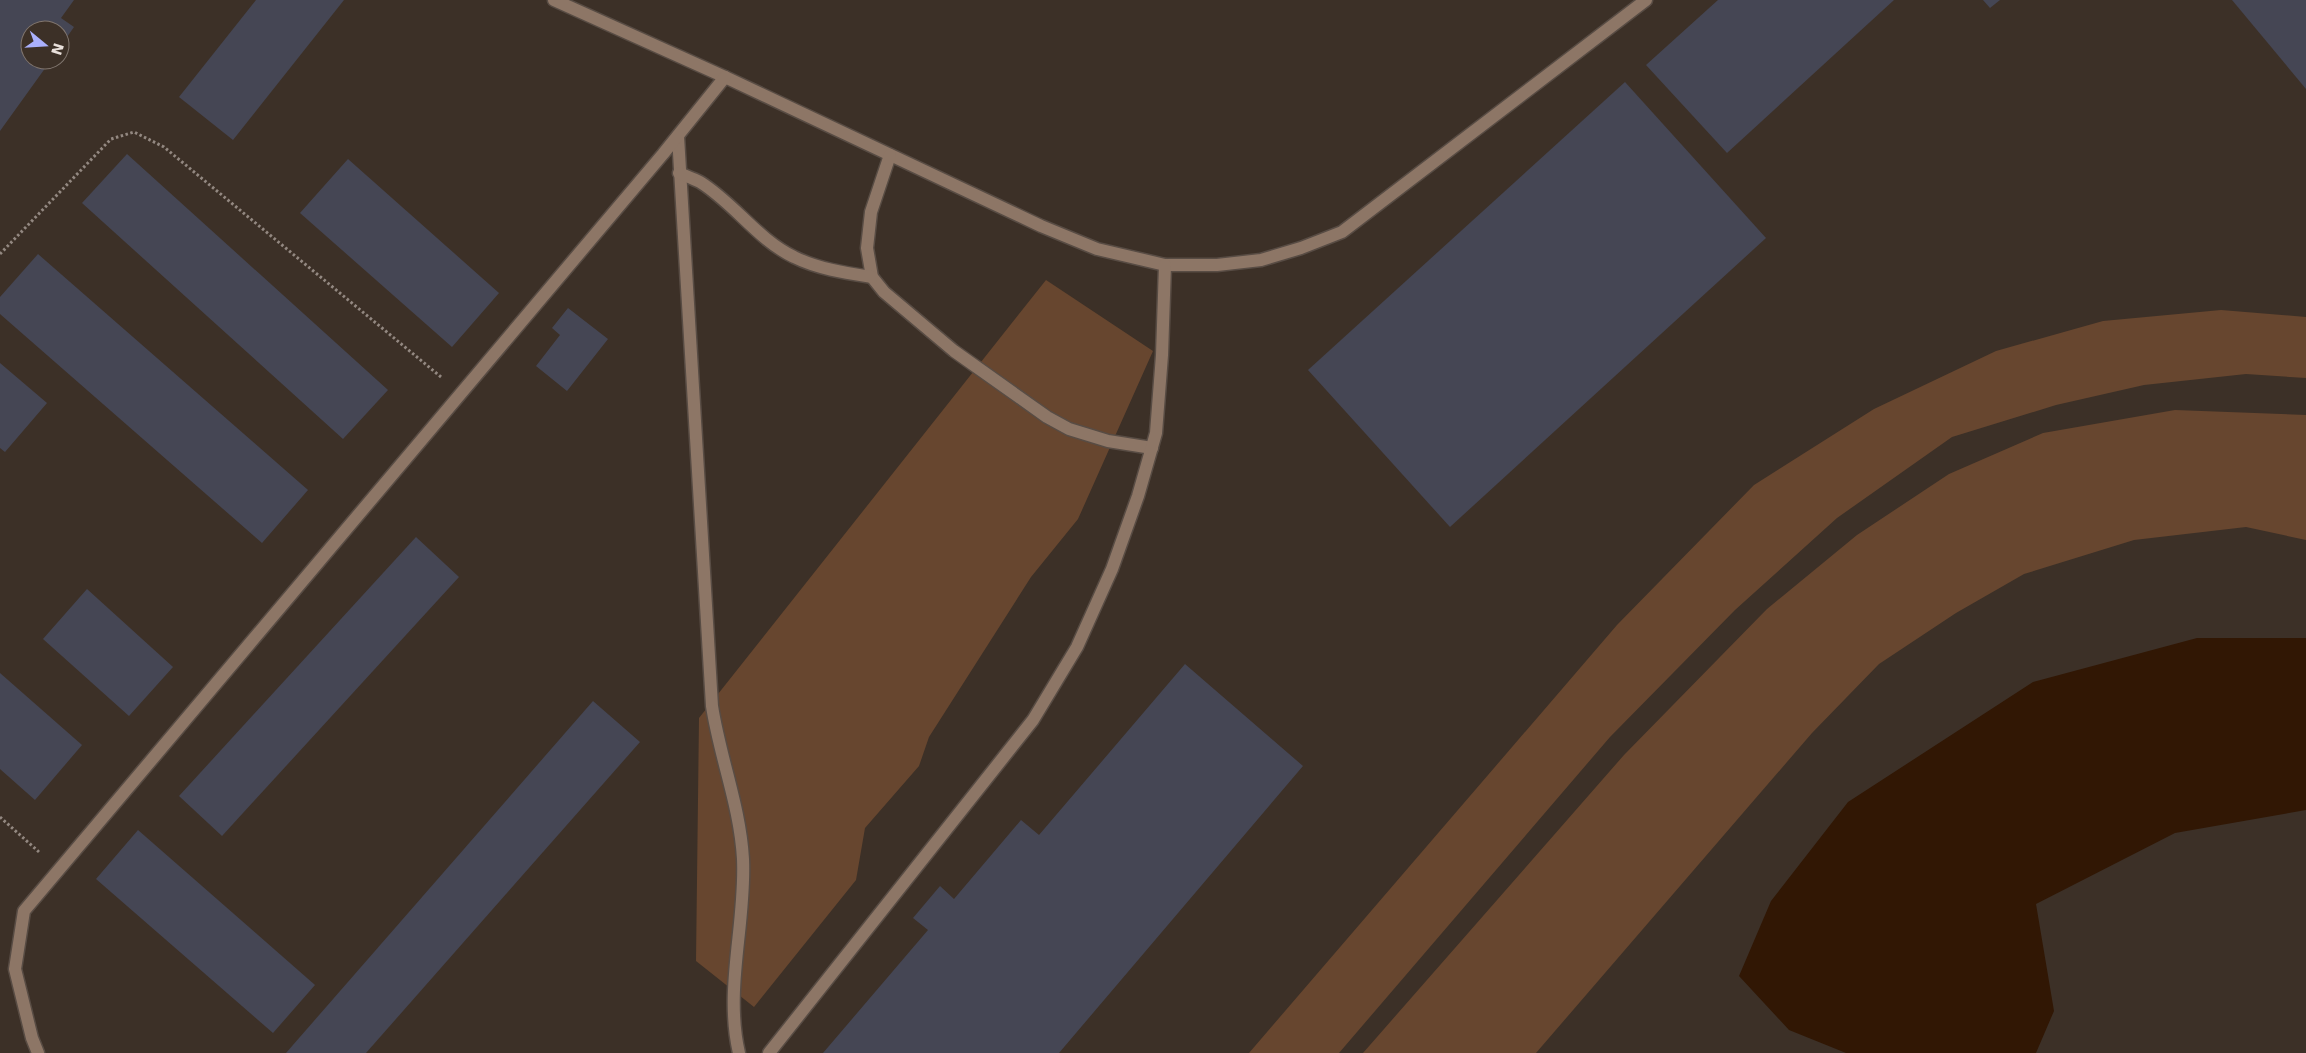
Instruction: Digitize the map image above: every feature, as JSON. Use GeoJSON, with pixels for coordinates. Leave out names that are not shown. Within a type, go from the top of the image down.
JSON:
{"type":"FeatureCollection","features":[{"type":"Feature","properties":{"kind":"street"},"geometry":{"type":"LineString","coordinates":[[554,0],[725,77],[1041,226],[1097,249],[1165,265],[1217,264],[1261,260],[1301,248],[1342,232],[1646,0]]}},
{"type":"Feature","properties":{"kind":"street"},"geometry":{"type":"LineString","coordinates":[[38,1053],[32,1038],[15,970],[24,911],[678,136],[725,77]]}},
{"type":"Feature","properties":{"kind":"street"},"geometry":{"type":"LineString","coordinates":[[678,136],[712,706],[741,833],[742,905],[733,1001],[735,1034],[739,1053]]}},
{"type":"Feature","properties":{"kind":"street"},"geometry":{"type":"LineString","coordinates":[[890,155],[872,212],[867,248],[872,277],[884,292],[954,351],[1047,417],[1089,437],[1152,448]]}},
{"type":"Feature","properties":{"kind":"street"},"geometry":{"type":"LineString","coordinates":[[679,173],[707,187],[773,244],[793,257],[815,266],[872,277]]}},
{"type":"Feature","properties":{"kind":"street"},"geometry":{"type":"LineString","coordinates":[[769,1053],[1033,720],[1077,647],[1112,569],[1138,496],[1156,433],[1162,354],[1165,265]]}},
{"type":"Feature","properties":{"kind":"path"},"geometry":{"type":"LineString","coordinates":[[0,254],[111,140],[134,132],[164,147],[460,394]]}},
{"type":"Feature","properties":{"kind":"path"},"geometry":{"type":"LineString","coordinates":[[0,817],[58,870]]}},
{"type":"Feature","properties":{"kind":"shaded area"},"geometry":{"type":"Polygon","coordinates":[[[1046,280],[1153,351],[1078,519],[1031,577],[929,737],[919,766],[865,828],[856,880],[754,1007],[696,961],[699,718],[1046,280]]]}},
{"type":"Feature","properties":{"kind":"shaded area"},"geometry":{"type":"Polygon","coordinates":[[[2221,310],[2306,317],[2306,378],[2246,374],[2144,385],[2056,405],[1952,437],[1837,518],[1735,610],[1610,737],[1339,1053],[1249,1053],[1617,625],[1754,485],[1874,409],[1996,351],[2103,321],[2221,310]]]}},
{"type":"Feature","properties":{"kind":"shaded area"},"geometry":{"type":"Polygon","coordinates":[[[2175,410],[2306,415],[2306,540],[2246,527],[2134,540],[2024,574],[1956,613],[1879,664],[1812,733],[1536,1053],[1363,1053],[1624,755],[1767,609],[1857,535],[1949,474],[2043,433],[2175,410]]]}},
{"type":"Feature","properties":{"kind":"shaded area"},"geometry":{"type":"Polygon","coordinates":[[[2197,638],[2306,638],[2306,810],[2175,833],[2036,904],[2054,1011],[2036,1053],[1846,1053],[1789,1030],[1739,976],[1771,901],[1848,802],[2033,682],[2197,638]]]}},
{"type":"Feature","properties":{"kind":"building"},"geometry":{"type":"Polygon","coordinates":[[[0,0],[74,0],[61,18],[64,20],[20,20],[20,70],[44,70],[0,131],[0,0]]]}},
{"type":"Feature","properties":{"kind":"building"},"geometry":{"type":"Polygon","coordinates":[[[256,0],[344,0],[233,140],[179,97],[256,0]]]}},
{"type":"Feature","properties":{"kind":"building"},"geometry":{"type":"Polygon","coordinates":[[[1718,0],[1894,0],[1727,153],[1646,65],[1718,0]]]}},
{"type":"Feature","properties":{"kind":"building"},"geometry":{"type":"Polygon","coordinates":[[[1983,0],[2000,0],[1990,8],[1983,0]]]}},
{"type":"Feature","properties":{"kind":"building"},"geometry":{"type":"Polygon","coordinates":[[[2232,0],[2306,0],[2306,89],[2232,0]]]}},
{"type":"Feature","properties":{"kind":"building"},"geometry":{"type":"Polygon","coordinates":[[[70,24],[74,27],[70,33],[70,24]]]}},
{"type":"Feature","properties":{"kind":"building"},"geometry":{"type":"Polygon","coordinates":[[[1625,82],[1766,238],[1450,527],[1308,370],[1625,82]]]}},
{"type":"Feature","properties":{"kind":"building"},"geometry":{"type":"Polygon","coordinates":[[[127,154],[388,390],[343,439],[82,203],[127,154]]]}},
{"type":"Feature","properties":{"kind":"building"},"geometry":{"type":"Polygon","coordinates":[[[348,159],[499,293],[452,347],[300,213],[348,159]]]}},
{"type":"Feature","properties":{"kind":"building"},"geometry":{"type":"Polygon","coordinates":[[[38,254],[308,490],[262,543],[0,314],[0,297],[38,254]]]}},
{"type":"Feature","properties":{"kind":"building"},"geometry":{"type":"Polygon","coordinates":[[[568,308],[608,339],[567,391],[536,366],[560,335],[552,328],[568,308]]]}},
{"type":"Feature","properties":{"kind":"building"},"geometry":{"type":"Polygon","coordinates":[[[0,363],[47,403],[5,452],[0,448],[0,363]]]}},
{"type":"Feature","properties":{"kind":"building"},"geometry":{"type":"Polygon","coordinates":[[[416,537],[459,577],[222,836],[179,796],[416,537]]]}},
{"type":"Feature","properties":{"kind":"building"},"geometry":{"type":"Polygon","coordinates":[[[87,589],[173,667],[129,716],[43,639],[87,589]]]}},
{"type":"Feature","properties":{"kind":"building"},"geometry":{"type":"Polygon","coordinates":[[[1185,664],[1303,766],[1059,1053],[823,1053],[928,930],[913,918],[940,886],[954,899],[1021,820],[1039,835],[1185,664]]]}},
{"type":"Feature","properties":{"kind":"building"},"geometry":{"type":"Polygon","coordinates":[[[0,673],[82,745],[35,800],[0,769],[0,673]]]}},
{"type":"Feature","properties":{"kind":"building"},"geometry":{"type":"Polygon","coordinates":[[[593,701],[640,742],[366,1053],[286,1053],[593,701]]]}},
{"type":"Feature","properties":{"kind":"building"},"geometry":{"type":"Polygon","coordinates":[[[138,830],[315,985],[273,1033],[96,879],[138,830]]]}}]}
